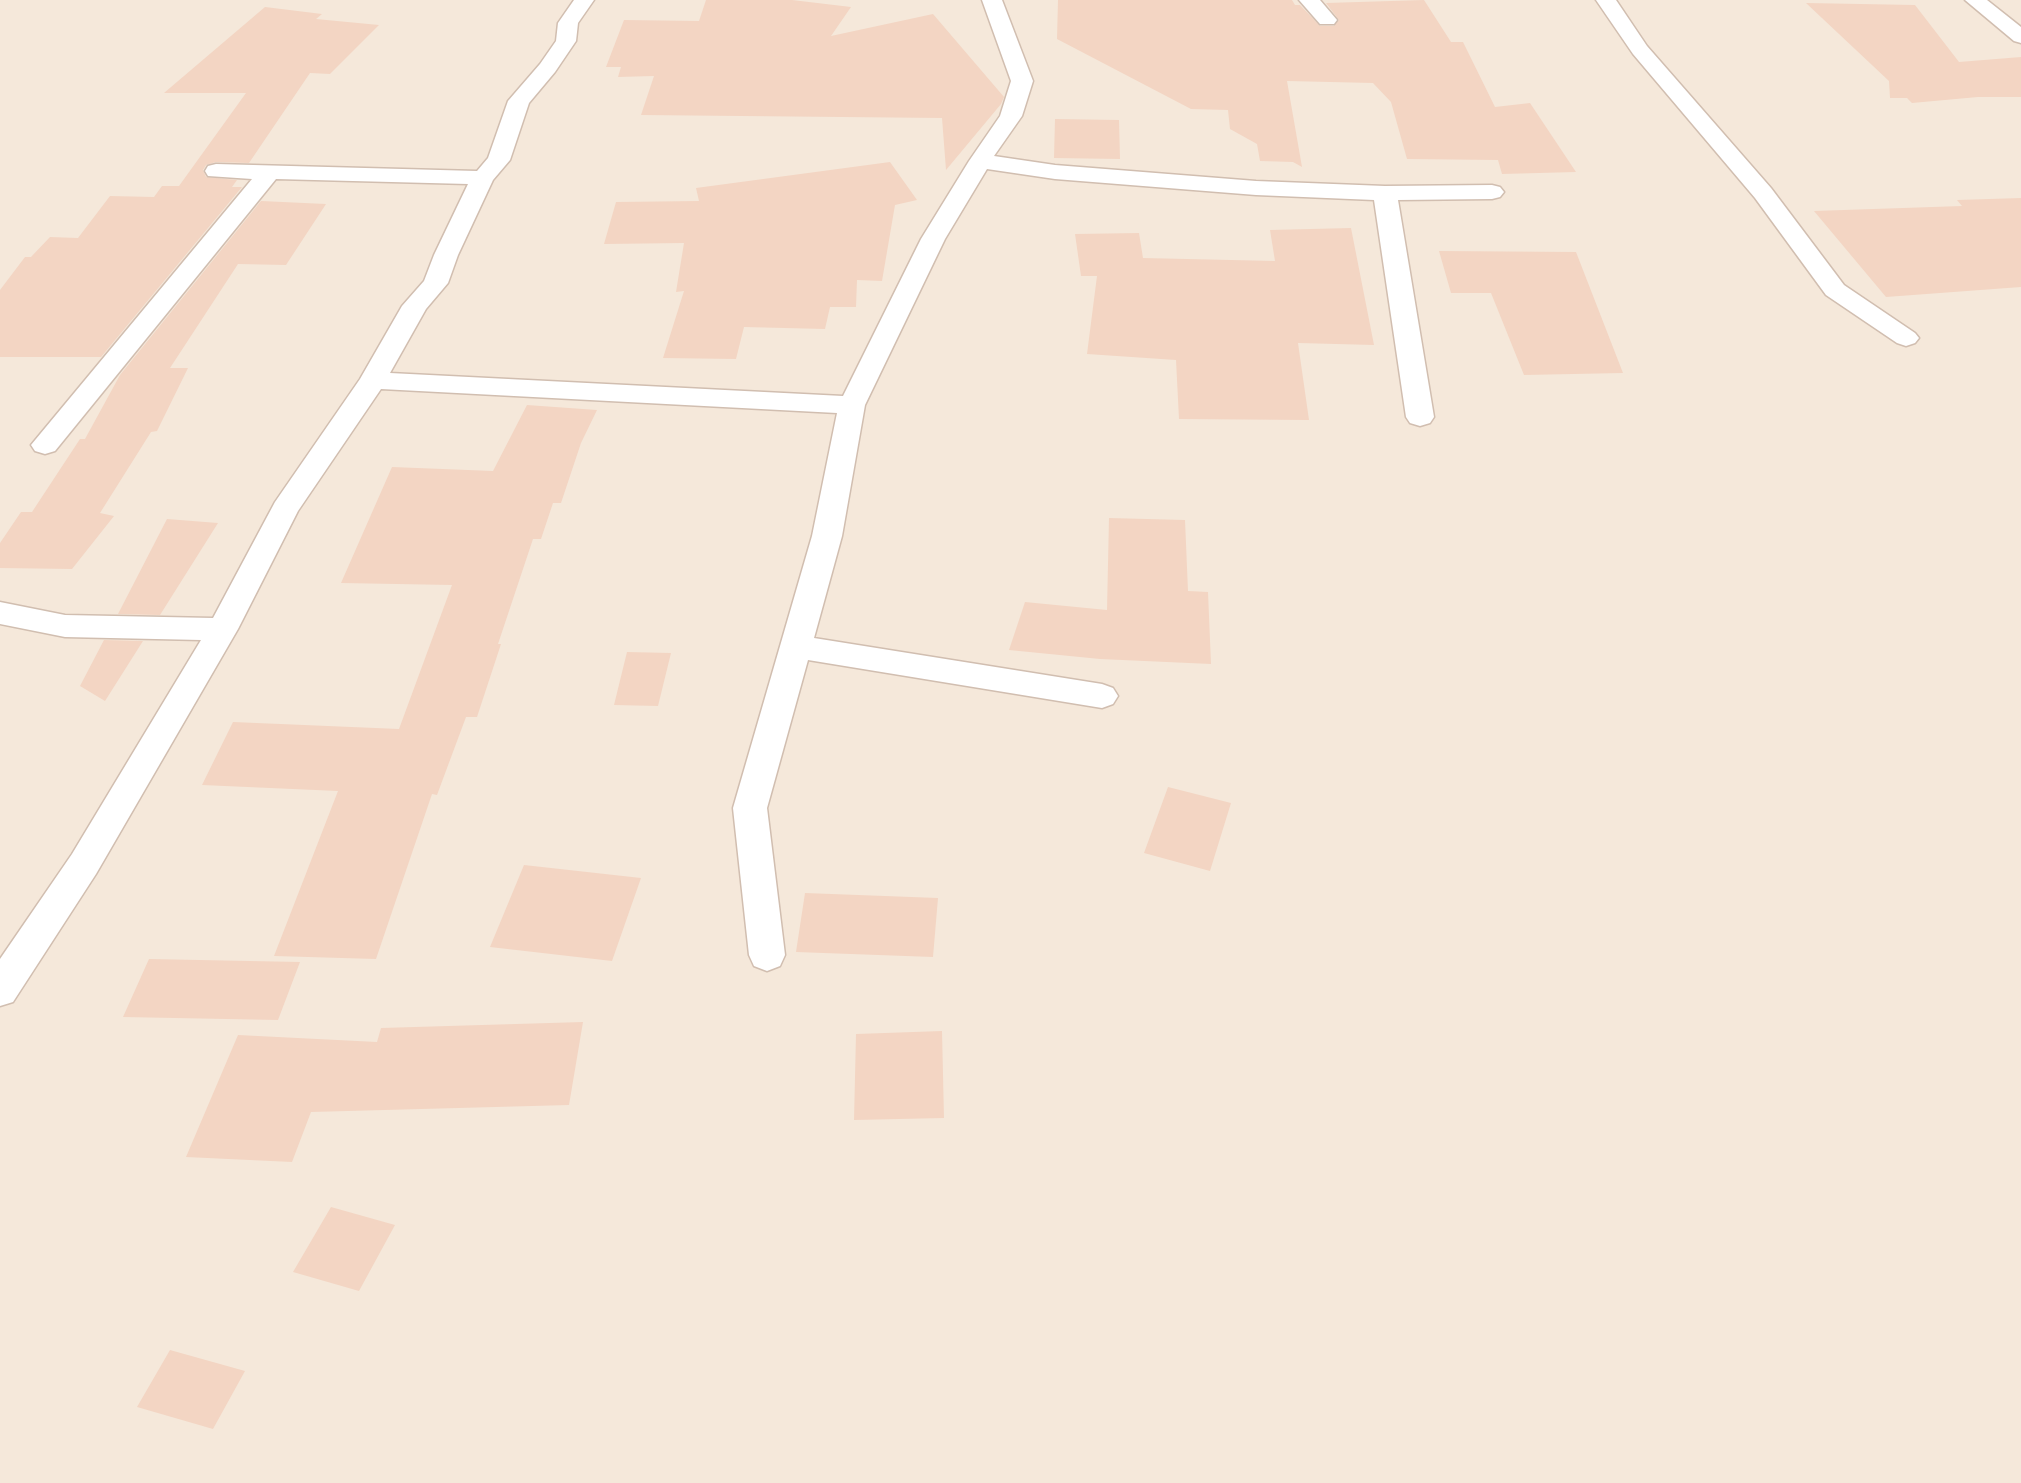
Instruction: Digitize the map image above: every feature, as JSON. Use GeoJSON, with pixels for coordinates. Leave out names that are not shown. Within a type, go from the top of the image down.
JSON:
{"type":"FeatureCollection","features":[{"type":"Feature","properties":{"kind":"street"},"geometry":{"type":"LineString","coordinates":[[0,990],[84,864],[223,629],[285,509],[373,380],[416,306],[436,283],[446,255],[483,178],[499,160],[519,101],[548,68],[566,41],[568,22],[584,0]]}},
{"type":"Feature","properties":{"kind":"street"},"geometry":{"type":"LineString","coordinates":[[767,955],[750,808],[827,536],[852,405],[933,239],[980,161],[1011,116],[1022,81],[992,0]]}},
{"type":"Feature","properties":{"kind":"street"},"geometry":{"type":"LineString","coordinates":[[1309,0],[1327,20]]}},
{"type":"Feature","properties":{"kind":"street"},"geometry":{"type":"LineString","coordinates":[[1606,0],[1640,50],[1763,193],[1835,290],[1906,338]]}},
{"type":"Feature","properties":{"kind":"street"},"geometry":{"type":"LineString","coordinates":[[1976,0],[2021,37]]}},
{"type":"Feature","properties":{"kind":"street"},"geometry":{"type":"LineString","coordinates":[[980,161],[1055,172],[1256,188],[1385,193],[1492,192]]}},
{"type":"Feature","properties":{"kind":"street"},"geometry":{"type":"LineString","coordinates":[[216,171],[483,178]]}},
{"type":"Feature","properties":{"kind":"street"},"geometry":{"type":"LineString","coordinates":[[45,445],[269,173]]}},
{"type":"Feature","properties":{"kind":"street"},"geometry":{"type":"LineString","coordinates":[[1385,193],[1420,417]]}},
{"type":"Feature","properties":{"kind":"street"},"geometry":{"type":"LineString","coordinates":[[373,380],[852,405]]}},
{"type":"Feature","properties":{"kind":"street"},"geometry":{"type":"LineString","coordinates":[[0,613],[64,626],[223,629]]}},
{"type":"Feature","properties":{"kind":"street"},"geometry":{"type":"LineString","coordinates":[[796,647],[1102,696]]}},
{"type":"Feature","properties":{"kind":"shaded area"},"geometry":{"type":"Polygon","coordinates":[[[0,0],[2021,0],[2021,1483],[0,1483],[0,0]]]}},
{"type":"Feature","properties":{"kind":"building"},"geometry":{"type":"Polygon","coordinates":[[[706,0],[792,0],[851,7],[831,36],[933,14],[1004,97],[1001,104],[946,170],[942,118],[641,115],[654,76],[618,77],[621,67],[606,67],[624,20],[699,21],[706,0]]]}},
{"type":"Feature","properties":{"kind":"building"},"geometry":{"type":"Polygon","coordinates":[[[1058,0],[1292,0],[1320,26],[1334,26],[1339,20],[1326,3],[1424,0],[1451,42],[1463,42],[1495,107],[1530,103],[1576,172],[1502,174],[1498,160],[1407,159],[1391,102],[1373,83],[1287,81],[1302,167],[1293,162],[1260,161],[1257,144],[1230,129],[1228,110],[1191,109],[1057,39],[1058,0]]]}},
{"type":"Feature","properties":{"kind":"building"},"geometry":{"type":"Polygon","coordinates":[[[1806,3],[1915,5],[1959,62],[2021,57],[2021,97],[1978,97],[1912,103],[1907,98],[1890,98],[1889,81],[1806,3]]]}},
{"type":"Feature","properties":{"kind":"building"},"geometry":{"type":"Polygon","coordinates":[[[265,7],[322,14],[316,19],[379,25],[330,74],[310,73],[249,163],[216,162],[206,165],[203,170],[206,177],[237,180],[232,187],[242,187],[101,357],[0,357],[0,290],[25,257],[31,257],[50,237],[78,238],[110,196],[154,197],[162,186],[179,186],[246,93],[164,93],[265,7]]]}},
{"type":"Feature","properties":{"kind":"building"},"geometry":{"type":"Polygon","coordinates":[[[1055,119],[1119,120],[1120,159],[1054,158],[1055,119]]]}},
{"type":"Feature","properties":{"kind":"building"},"geometry":{"type":"Polygon","coordinates":[[[890,162],[917,200],[895,205],[882,281],[857,280],[856,307],[830,307],[825,329],[744,327],[736,359],[663,358],[684,291],[676,292],[684,243],[604,244],[616,202],[699,201],[696,188],[890,162]]]}},
{"type":"Feature","properties":{"kind":"building"},"geometry":{"type":"Polygon","coordinates":[[[2021,198],[2021,287],[1886,297],[1814,211],[1962,206],[1957,200],[2021,198]]]}},
{"type":"Feature","properties":{"kind":"building"},"geometry":{"type":"Polygon","coordinates":[[[261,201],[326,204],[286,265],[238,264],[170,368],[188,368],[157,431],[151,432],[100,513],[114,516],[72,569],[0,568],[0,543],[21,512],[32,512],[80,439],[85,439],[120,375],[261,201]]]}},
{"type":"Feature","properties":{"kind":"building"},"geometry":{"type":"Polygon","coordinates":[[[1351,228],[1374,345],[1298,343],[1309,420],[1179,419],[1176,360],[1087,354],[1097,276],[1081,276],[1075,234],[1139,233],[1143,258],[1275,261],[1270,230],[1351,228]]]}},
{"type":"Feature","properties":{"kind":"building"},"geometry":{"type":"Polygon","coordinates":[[[1439,251],[1576,252],[1623,373],[1524,375],[1491,293],[1451,293],[1439,251]]]}},
{"type":"Feature","properties":{"kind":"building"},"geometry":{"type":"Polygon","coordinates":[[[527,405],[597,410],[581,443],[561,503],[553,503],[541,539],[533,539],[498,644],[501,644],[477,717],[466,717],[437,795],[432,794],[376,959],[274,956],[338,791],[202,785],[233,722],[399,729],[452,585],[341,583],[392,467],[493,471],[527,405]]]}},
{"type":"Feature","properties":{"kind":"building"},"geometry":{"type":"Polygon","coordinates":[[[1109,518],[1185,520],[1188,591],[1208,592],[1211,664],[1100,659],[1009,650],[1025,602],[1107,610],[1109,518]]]}},
{"type":"Feature","properties":{"kind":"building"},"geometry":{"type":"Polygon","coordinates":[[[167,519],[218,523],[160,615],[118,614],[167,519]]]}},
{"type":"Feature","properties":{"kind":"building"},"geometry":{"type":"Polygon","coordinates":[[[104,640],[143,641],[105,701],[80,686],[104,640]]]}},
{"type":"Feature","properties":{"kind":"building"},"geometry":{"type":"Polygon","coordinates":[[[627,652],[671,653],[658,706],[614,705],[627,652]]]}},
{"type":"Feature","properties":{"kind":"building"},"geometry":{"type":"Polygon","coordinates":[[[1168,787],[1231,803],[1210,871],[1144,853],[1168,787]]]}},
{"type":"Feature","properties":{"kind":"building"},"geometry":{"type":"Polygon","coordinates":[[[524,865],[641,878],[612,961],[490,947],[524,865]]]}},
{"type":"Feature","properties":{"kind":"building"},"geometry":{"type":"Polygon","coordinates":[[[805,893],[938,898],[933,957],[796,952],[805,893]]]}},
{"type":"Feature","properties":{"kind":"building"},"geometry":{"type":"Polygon","coordinates":[[[149,959],[300,962],[278,1020],[123,1017],[149,959]]]}},
{"type":"Feature","properties":{"kind":"building"},"geometry":{"type":"Polygon","coordinates":[[[583,1022],[569,1105],[311,1112],[292,1162],[186,1157],[238,1035],[377,1042],[381,1028],[583,1022]]]}},
{"type":"Feature","properties":{"kind":"building"},"geometry":{"type":"Polygon","coordinates":[[[942,1031],[944,1118],[854,1120],[856,1034],[942,1031]]]}},
{"type":"Feature","properties":{"kind":"building"},"geometry":{"type":"Polygon","coordinates":[[[331,1207],[395,1225],[359,1291],[293,1272],[331,1207]]]}},
{"type":"Feature","properties":{"kind":"building"},"geometry":{"type":"Polygon","coordinates":[[[170,1350],[245,1371],[213,1429],[137,1407],[170,1350]]]}}]}
